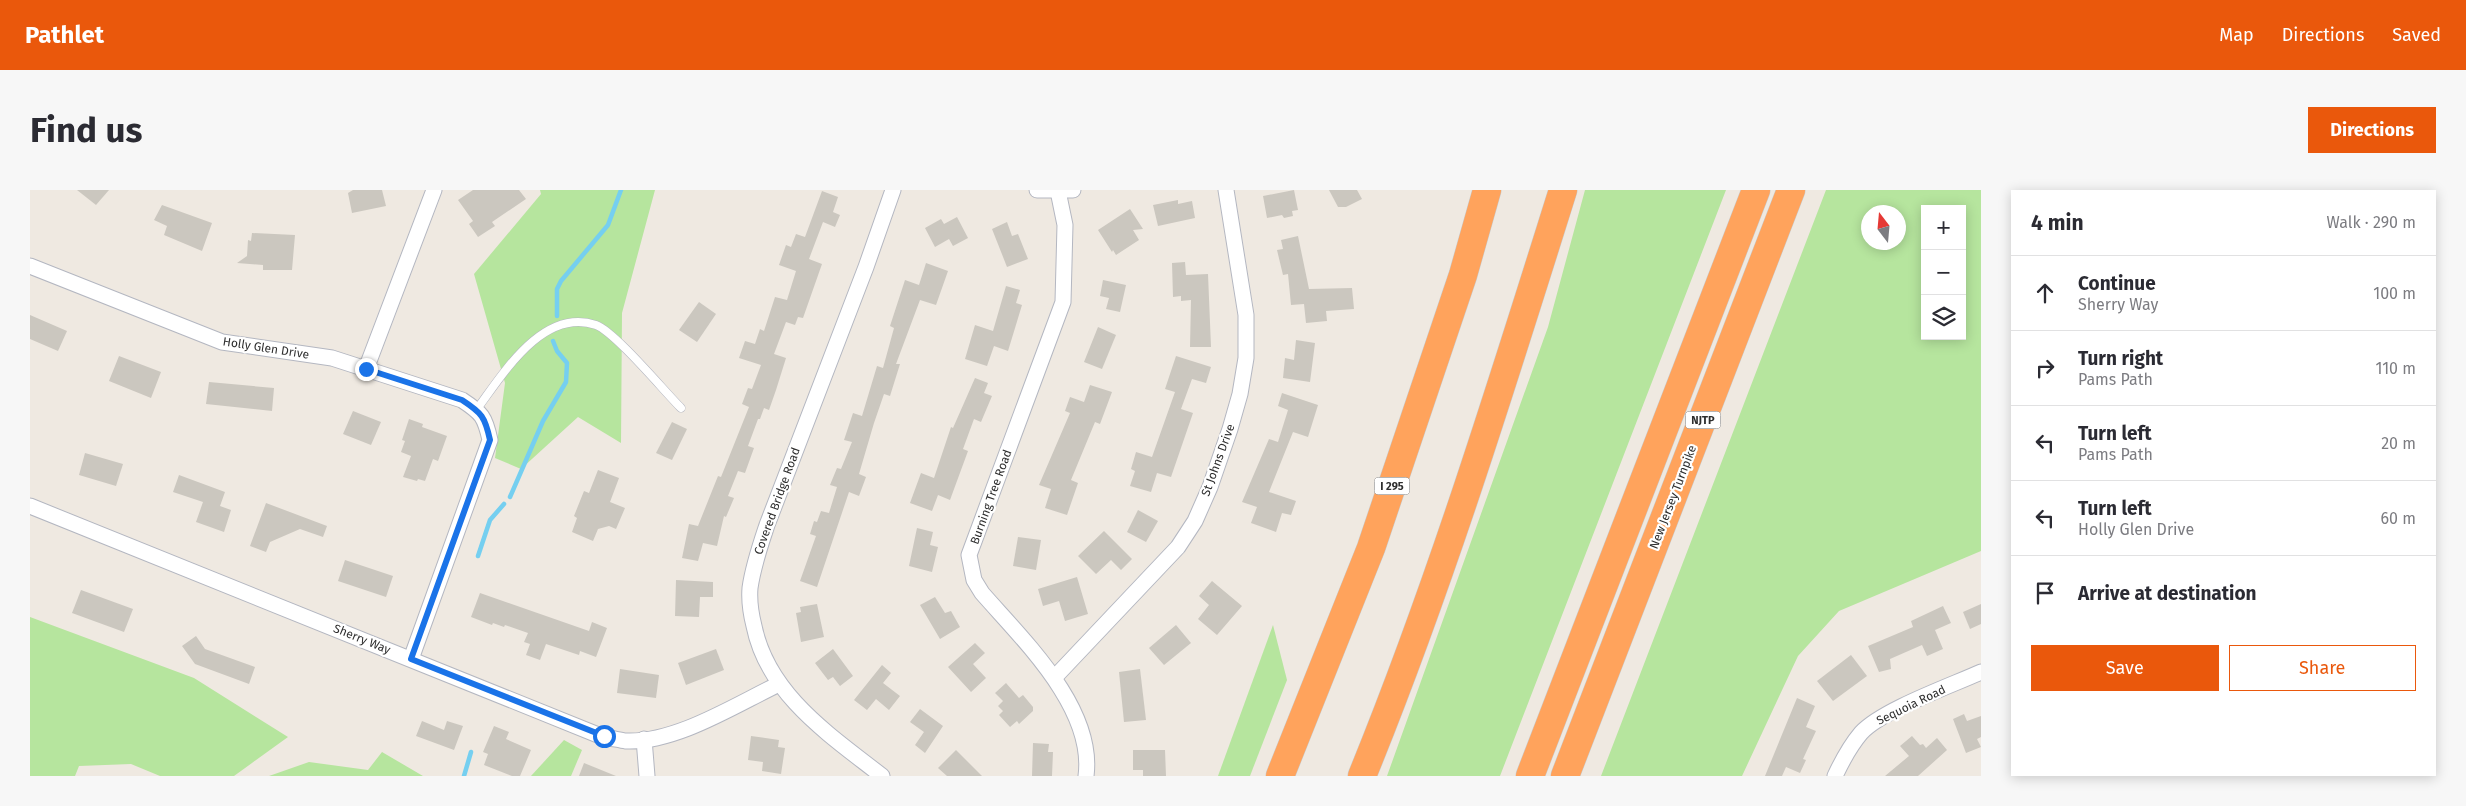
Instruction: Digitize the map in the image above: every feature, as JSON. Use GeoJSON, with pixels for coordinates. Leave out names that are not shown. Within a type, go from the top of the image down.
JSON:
{"type":"FeatureCollection","features":[{"type":"Feature","properties":{"kind":"highway","name":"I 295"},"geometry":{"type":"LineString","coordinates":[[1280,776],[1371,548],[1463,276],[1487,190]]}},
{"type":"Feature","properties":{"kind":"highway"},"geometry":{"type":"LineString","coordinates":[[1362,776],[1396,691],[1484,440],[1563,190]]}},
{"type":"Feature","properties":{"kind":"highway","name":"New Jersey Turnpike"},"geometry":{"type":"LineString","coordinates":[[1565,776],[1598,644],[1756,190]]}},
{"type":"Feature","properties":{"kind":"highway","name":"New Jersey Turnpike"},"geometry":{"type":"LineString","coordinates":[[1530,776],[1598,644],[1791,190]]}},
{"type":"Feature","properties":{"kind":"street"},"geometry":{"type":"LineString","coordinates":[[366,369],[434,190]]}},
{"type":"Feature","properties":{"kind":"street","name":"Covered Bridge Road"},"geometry":{"type":"LineString","coordinates":[[882,776],[821,728],[779,684],[757,639],[751,613],[750,590],[754,567],[766,525],[866,267],[893,190]]}},
{"type":"Feature","properties":{"kind":"street"},"geometry":{"type":"LineString","coordinates":[[1037,190],[1066,191]]}},
{"type":"Feature","properties":{"kind":"street","name":"St Johns Drive"},"geometry":{"type":"LineString","coordinates":[[1055,677],[1178,547],[1194,521],[1227,437],[1240,394],[1246,358],[1246,315],[1226,190]]}},
{"type":"Feature","properties":{"kind":"street","name":"Burning Tree Road"},"geometry":{"type":"LineString","coordinates":[[1066,191],[1063,302],[970,556],[974,580],[982,593],[1055,677],[1075,715],[1085,748],[1086,776]]}},
{"type":"Feature","properties":{"kind":"street","name":"Holly Glen Drive"},"geometry":{"type":"LineString","coordinates":[[30,266],[222,342],[332,358],[462,400],[476,409]]}},
{"type":"Feature","properties":{"kind":"street"},"geometry":{"type":"LineString","coordinates":[[411,659],[490,440],[486,420],[476,409]]}},
{"type":"Feature","properties":{"kind":"street","name":"Sherry Way"},"geometry":{"type":"LineString","coordinates":[[30,506],[604,736],[626,741],[683,730],[779,684]]}},
{"type":"Feature","properties":{"kind":"street","name":"Sequoia Road"},"geometry":{"type":"LineString","coordinates":[[1835,776],[1848,751],[1861,733],[1879,718],[1981,672]]}},
{"type":"Feature","properties":{"kind":"street"},"geometry":{"type":"LineString","coordinates":[[644,739],[647,776]]}},
{"type":"Feature","properties":{"kind":"lane"},"geometry":{"type":"LineString","coordinates":[[476,409],[518,354],[543,334],[572,321],[598,326],[625,349],[681,408]]}},
{"type":"Feature","properties":{"kind":"green space"},"geometry":{"type":"Polygon","coordinates":[[[540,190],[655,190],[622,313],[621,443],[578,417],[521,469],[495,458],[505,383],[474,274],[541,194],[540,190]]]}},
{"type":"Feature","properties":{"kind":"green space"},"geometry":{"type":"Polygon","coordinates":[[[1585,190],[1726,190],[1500,776],[1387,776],[1548,327],[1585,190]]]}},
{"type":"Feature","properties":{"kind":"green space"},"geometry":{"type":"Polygon","coordinates":[[[1826,190],[1981,190],[1981,551],[1839,611],[1798,656],[1742,776],[1601,776],[1826,190]]]}},
{"type":"Feature","properties":{"kind":"green space"},"geometry":{"type":"Polygon","coordinates":[[[30,617],[194,678],[288,737],[234,776],[160,776],[131,764],[79,766],[75,776],[30,776],[30,617]]]}},
{"type":"Feature","properties":{"kind":"green space"},"geometry":{"type":"Polygon","coordinates":[[[1273,625],[1287,680],[1250,776],[1218,776],[1273,625]]]}},
{"type":"Feature","properties":{"kind":"green space"},"geometry":{"type":"Polygon","coordinates":[[[564,740],[582,750],[571,776],[531,776],[564,740]]]}},
{"type":"Feature","properties":{"kind":"green space"},"geometry":{"type":"Polygon","coordinates":[[[382,752],[423,776],[269,776],[309,762],[368,770],[382,752]]]}},
{"type":"Feature","properties":{"kind":"building"},"geometry":{"type":"Polygon","coordinates":[[[77,190],[109,190],[96,205],[77,190]]]}},
{"type":"Feature","properties":{"kind":"building"},"geometry":{"type":"Polygon","coordinates":[[[353,190],[382,190],[386,206],[352,213],[348,193],[353,190]]]}},
{"type":"Feature","properties":{"kind":"building"},"geometry":{"type":"Polygon","coordinates":[[[473,190],[519,190],[526,199],[492,222],[495,226],[478,237],[469,224],[473,221],[458,200],[473,190]]]}},
{"type":"Feature","properties":{"kind":"building"},"geometry":{"type":"Polygon","coordinates":[[[1294,190],[1298,210],[1292,211],[1293,216],[1284,218],[1282,215],[1267,218],[1263,196],[1294,190]]]}},
{"type":"Feature","properties":{"kind":"building"},"geometry":{"type":"Polygon","coordinates":[[[1329,190],[1357,190],[1362,199],[1346,207],[1338,207],[1329,190]]]}},
{"type":"Feature","properties":{"kind":"building"},"geometry":{"type":"Polygon","coordinates":[[[822,191],[838,197],[833,212],[840,215],[835,227],[823,222],[809,259],[822,264],[803,318],[798,317],[795,325],[786,322],[774,354],[786,358],[769,410],[764,408],[748,446],[754,448],[745,473],[738,471],[728,496],[734,498],[726,517],[724,516],[717,546],[703,543],[698,561],[682,558],[689,524],[698,526],[718,476],[721,477],[749,407],[742,404],[748,388],[752,389],[761,365],[739,358],[745,341],[755,344],[760,329],[764,331],[775,297],[787,300],[796,271],[779,265],[786,245],[791,247],[796,234],[805,237],[822,191]]]}},
{"type":"Feature","properties":{"kind":"building"},"geometry":{"type":"Polygon","coordinates":[[[1178,200],[1178,204],[1192,201],[1195,218],[1158,226],[1153,205],[1178,200]]]}},
{"type":"Feature","properties":{"kind":"building"},"geometry":{"type":"Polygon","coordinates":[[[162,205],[212,223],[202,251],[164,235],[167,226],[154,220],[162,205]]]}},
{"type":"Feature","properties":{"kind":"building"},"geometry":{"type":"Polygon","coordinates":[[[1130,209],[1143,229],[1133,230],[1139,240],[1116,255],[1098,230],[1130,209]]]}},
{"type":"Feature","properties":{"kind":"building"},"geometry":{"type":"Polygon","coordinates":[[[957,217],[968,238],[953,246],[949,239],[935,247],[925,228],[941,219],[944,224],[957,217]]]}},
{"type":"Feature","properties":{"kind":"building"},"geometry":{"type":"Polygon","coordinates":[[[1007,222],[1012,236],[1018,234],[1028,259],[1007,267],[992,229],[1007,222]]]}},
{"type":"Feature","properties":{"kind":"building"},"geometry":{"type":"Polygon","coordinates":[[[252,233],[295,235],[292,270],[263,270],[263,265],[237,263],[247,256],[248,240],[251,241],[252,233]]]}},
{"type":"Feature","properties":{"kind":"building"},"geometry":{"type":"Polygon","coordinates":[[[1298,236],[1309,289],[1352,288],[1354,309],[1326,311],[1327,321],[1306,323],[1304,304],[1291,305],[1288,274],[1283,275],[1277,250],[1283,249],[1281,240],[1298,236]]]}},
{"type":"Feature","properties":{"kind":"building"},"geometry":{"type":"Polygon","coordinates":[[[1185,262],[1186,275],[1208,274],[1211,347],[1190,347],[1191,300],[1181,301],[1181,296],[1173,297],[1172,263],[1185,262]]]}},
{"type":"Feature","properties":{"kind":"building"},"geometry":{"type":"Polygon","coordinates":[[[926,263],[948,271],[936,305],[920,300],[896,364],[900,364],[890,396],[884,394],[874,423],[859,474],[866,477],[859,496],[849,492],[817,587],[800,581],[816,536],[810,534],[814,521],[817,522],[821,511],[829,513],[837,487],[830,485],[837,468],[841,469],[852,442],[844,440],[853,413],[862,416],[877,366],[883,368],[894,328],[890,326],[905,280],[919,285],[926,263]]]}},
{"type":"Feature","properties":{"kind":"building"},"geometry":{"type":"Polygon","coordinates":[[[1103,280],[1126,285],[1120,312],[1106,309],[1109,298],[1100,296],[1103,280]]]}},
{"type":"Feature","properties":{"kind":"building"},"geometry":{"type":"Polygon","coordinates":[[[1006,286],[1020,290],[1016,303],[1022,305],[1008,351],[994,346],[987,366],[965,359],[975,325],[993,331],[1006,286]]]}},
{"type":"Feature","properties":{"kind":"building"},"geometry":{"type":"Polygon","coordinates":[[[699,302],[716,314],[697,342],[679,330],[699,302]]]}},
{"type":"Feature","properties":{"kind":"building"},"geometry":{"type":"Polygon","coordinates":[[[30,315],[67,331],[58,351],[30,339],[30,315]]]}},
{"type":"Feature","properties":{"kind":"building"},"geometry":{"type":"Polygon","coordinates":[[[1098,327],[1116,335],[1102,369],[1084,362],[1098,327]]]}},
{"type":"Feature","properties":{"kind":"building"},"geometry":{"type":"Polygon","coordinates":[[[1296,340],[1315,343],[1310,382],[1283,378],[1285,358],[1294,360],[1296,340]]]}},
{"type":"Feature","properties":{"kind":"building"},"geometry":{"type":"Polygon","coordinates":[[[119,356],[161,372],[151,398],[109,381],[119,356]]]}},
{"type":"Feature","properties":{"kind":"building"},"geometry":{"type":"Polygon","coordinates":[[[1176,356],[1211,367],[1206,383],[1192,379],[1181,409],[1193,413],[1171,477],[1157,473],[1151,492],[1130,486],[1135,471],[1131,469],[1136,452],[1152,457],[1175,392],[1165,389],[1176,356]]]}},
{"type":"Feature","properties":{"kind":"building"},"geometry":{"type":"Polygon","coordinates":[[[975,378],[988,383],[984,393],[992,396],[981,422],[974,419],[963,449],[968,451],[950,500],[938,495],[932,511],[910,503],[921,473],[934,478],[951,427],[953,428],[975,378]]]}},
{"type":"Feature","properties":{"kind":"building"},"geometry":{"type":"Polygon","coordinates":[[[209,382],[274,388],[272,411],[206,404],[209,382]]]}},
{"type":"Feature","properties":{"kind":"building"},"geometry":{"type":"Polygon","coordinates":[[[1090,385],[1112,392],[1100,424],[1095,422],[1071,480],[1078,483],[1067,515],[1045,508],[1051,489],[1039,485],[1070,413],[1065,411],[1070,397],[1084,402],[1090,385]]]}},
{"type":"Feature","properties":{"kind":"building"},"geometry":{"type":"Polygon","coordinates":[[[1282,393],[1318,405],[1308,437],[1293,432],[1269,492],[1296,501],[1291,515],[1282,513],[1276,532],[1251,523],[1257,507],[1242,502],[1269,439],[1278,442],[1288,410],[1278,406],[1282,393]]]}},
{"type":"Feature","properties":{"kind":"building"},"geometry":{"type":"Polygon","coordinates":[[[353,411],[381,422],[371,445],[343,434],[353,411]]]}},
{"type":"Feature","properties":{"kind":"building"},"geometry":{"type":"Polygon","coordinates":[[[409,419],[423,424],[422,427],[447,436],[438,461],[433,459],[425,481],[403,477],[411,456],[401,452],[405,441],[402,440],[409,419]]]}},
{"type":"Feature","properties":{"kind":"building"},"geometry":{"type":"Polygon","coordinates":[[[672,422],[687,429],[672,460],[656,453],[672,422]]]}},
{"type":"Feature","properties":{"kind":"building"},"geometry":{"type":"Polygon","coordinates":[[[85,453],[123,464],[116,486],[79,475],[85,453]]]}},
{"type":"Feature","properties":{"kind":"building"},"geometry":{"type":"Polygon","coordinates":[[[598,470],[619,478],[610,502],[625,508],[616,529],[609,526],[598,529],[593,541],[572,532],[577,518],[574,516],[584,491],[589,493],[598,470]]]}},
{"type":"Feature","properties":{"kind":"building"},"geometry":{"type":"Polygon","coordinates":[[[179,475],[225,492],[220,506],[231,510],[224,532],[196,522],[203,502],[173,492],[179,475]]]}},
{"type":"Feature","properties":{"kind":"building"},"geometry":{"type":"Polygon","coordinates":[[[266,503],[327,526],[323,537],[300,529],[270,542],[266,552],[250,546],[266,503]]]}},
{"type":"Feature","properties":{"kind":"building"},"geometry":{"type":"Polygon","coordinates":[[[1138,510],[1158,521],[1146,542],[1127,532],[1138,510]]]}},
{"type":"Feature","properties":{"kind":"building"},"geometry":{"type":"Polygon","coordinates":[[[917,528],[933,532],[930,545],[938,547],[932,572],[909,566],[917,528]]]}},
{"type":"Feature","properties":{"kind":"building"},"geometry":{"type":"Polygon","coordinates":[[[1104,531],[1132,559],[1121,570],[1111,560],[1096,574],[1078,556],[1104,531]]]}},
{"type":"Feature","properties":{"kind":"building"},"geometry":{"type":"Polygon","coordinates":[[[1018,537],[1041,540],[1036,570],[1013,566],[1018,537]]]}},
{"type":"Feature","properties":{"kind":"building"},"geometry":{"type":"Polygon","coordinates":[[[345,560],[393,576],[386,597],[338,581],[345,560]]]}},
{"type":"Feature","properties":{"kind":"building"},"geometry":{"type":"Polygon","coordinates":[[[1077,577],[1088,614],[1065,621],[1059,601],[1043,606],[1038,589],[1077,577]]]}},
{"type":"Feature","properties":{"kind":"building"},"geometry":{"type":"Polygon","coordinates":[[[676,580],[713,582],[713,597],[700,597],[699,617],[675,616],[676,580]]]}},
{"type":"Feature","properties":{"kind":"building"},"geometry":{"type":"Polygon","coordinates":[[[1212,581],[1242,606],[1217,635],[1198,619],[1209,605],[1199,596],[1212,581]]]}},
{"type":"Feature","properties":{"kind":"building"},"geometry":{"type":"Polygon","coordinates":[[[81,590],[133,609],[124,632],[72,613],[81,590]]]}},
{"type":"Feature","properties":{"kind":"building"},"geometry":{"type":"Polygon","coordinates":[[[480,593],[589,631],[592,622],[607,628],[596,657],[580,651],[579,655],[546,644],[540,660],[526,655],[530,644],[524,642],[528,633],[505,625],[504,627],[493,623],[492,625],[471,617],[480,593]]]}},
{"type":"Feature","properties":{"kind":"building"},"geometry":{"type":"Polygon","coordinates":[[[935,597],[945,613],[951,611],[960,627],[940,639],[920,605],[935,597]]]}},
{"type":"Feature","properties":{"kind":"building"},"geometry":{"type":"Polygon","coordinates":[[[817,604],[824,637],[801,642],[796,613],[801,612],[800,607],[817,604]]]}},
{"type":"Feature","properties":{"kind":"building"},"geometry":{"type":"Polygon","coordinates":[[[1981,604],[1981,624],[1970,629],[1963,612],[1981,604]]]}},
{"type":"Feature","properties":{"kind":"building"},"geometry":{"type":"Polygon","coordinates":[[[1943,606],[1951,623],[1935,630],[1943,649],[1927,656],[1922,645],[1890,659],[1891,669],[1879,672],[1868,646],[1913,627],[1911,621],[1943,606]]]}},
{"type":"Feature","properties":{"kind":"building"},"geometry":{"type":"Polygon","coordinates":[[[1176,625],[1191,643],[1164,665],[1149,648],[1176,625]]]}},
{"type":"Feature","properties":{"kind":"building"},"geometry":{"type":"Polygon","coordinates":[[[196,636],[205,649],[255,667],[249,684],[195,664],[182,646],[196,636]]]}},
{"type":"Feature","properties":{"kind":"building"},"geometry":{"type":"Polygon","coordinates":[[[975,643],[985,653],[973,664],[986,678],[971,692],[948,667],[975,643]]]}},
{"type":"Feature","properties":{"kind":"building"},"geometry":{"type":"Polygon","coordinates":[[[716,649],[724,670],[686,685],[678,663],[716,649]]]}},
{"type":"Feature","properties":{"kind":"building"},"geometry":{"type":"Polygon","coordinates":[[[833,649],[853,676],[840,686],[833,677],[828,680],[815,663],[833,649]]]}},
{"type":"Feature","properties":{"kind":"building"},"geometry":{"type":"Polygon","coordinates":[[[1851,655],[1867,676],[1833,701],[1817,681],[1851,655]]]}},
{"type":"Feature","properties":{"kind":"building"},"geometry":{"type":"Polygon","coordinates":[[[882,665],[891,673],[883,683],[900,696],[889,710],[876,699],[867,710],[854,700],[882,665]]]}},
{"type":"Feature","properties":{"kind":"building"},"geometry":{"type":"Polygon","coordinates":[[[620,669],[659,675],[656,698],[617,693],[620,669]]]}},
{"type":"Feature","properties":{"kind":"building"},"geometry":{"type":"Polygon","coordinates":[[[1140,669],[1146,720],[1124,722],[1119,672],[1140,669]]]}},
{"type":"Feature","properties":{"kind":"building"},"geometry":{"type":"Polygon","coordinates":[[[1006,683],[1019,698],[1023,695],[1033,707],[1033,711],[1019,724],[1017,721],[1010,727],[999,715],[1003,711],[998,706],[1003,701],[995,693],[1006,683]]]}},
{"type":"Feature","properties":{"kind":"building"},"geometry":{"type":"Polygon","coordinates":[[[1797,698],[1815,706],[1806,727],[1816,731],[1803,759],[1806,760],[1800,773],[1786,767],[1782,776],[1765,776],[1797,698]]]}},
{"type":"Feature","properties":{"kind":"building"},"geometry":{"type":"Polygon","coordinates":[[[920,709],[943,726],[925,753],[915,745],[924,732],[910,722],[920,709]]]}},
{"type":"Feature","properties":{"kind":"building"},"geometry":{"type":"Polygon","coordinates":[[[1964,714],[1967,721],[1981,716],[1981,737],[1977,739],[1981,747],[1966,753],[1953,719],[1964,714]]]}},
{"type":"Feature","properties":{"kind":"building"},"geometry":{"type":"Polygon","coordinates":[[[422,721],[444,730],[447,721],[463,726],[454,750],[416,736],[422,721]]]}},
{"type":"Feature","properties":{"kind":"building"},"geometry":{"type":"Polygon","coordinates":[[[494,726],[509,732],[506,739],[531,750],[520,776],[512,776],[484,765],[488,754],[483,752],[494,726]]]}},
{"type":"Feature","properties":{"kind":"building"},"geometry":{"type":"Polygon","coordinates":[[[751,736],[779,740],[778,747],[785,748],[781,774],[762,771],[763,762],[748,760],[751,736]]]}},
{"type":"Feature","properties":{"kind":"building"},"geometry":{"type":"Polygon","coordinates":[[[1912,736],[1920,745],[1923,744],[1926,748],[1937,738],[1947,750],[1918,776],[1885,776],[1909,756],[1900,746],[1912,736]]]}},
{"type":"Feature","properties":{"kind":"building"},"geometry":{"type":"Polygon","coordinates":[[[1033,743],[1049,744],[1048,752],[1053,752],[1052,776],[1032,776],[1033,743]]]}},
{"type":"Feature","properties":{"kind":"building"},"geometry":{"type":"Polygon","coordinates":[[[956,750],[982,776],[947,776],[938,768],[956,750]]]}},
{"type":"Feature","properties":{"kind":"building"},"geometry":{"type":"Polygon","coordinates":[[[1133,750],[1165,750],[1166,776],[1143,776],[1143,770],[1133,770],[1133,750]]]}},
{"type":"Feature","properties":{"kind":"building"},"geometry":{"type":"Polygon","coordinates":[[[584,763],[616,776],[579,776],[584,763]]]}},
{"type":"Feature","properties":{"kind":"waterway"},"geometry":{"type":"LineString","coordinates":[[557,316],[557,289],[561,281],[608,225],[621,190]]}},
{"type":"Feature","properties":{"kind":"waterway"},"geometry":{"type":"LineString","coordinates":[[510,497],[543,421],[566,382],[567,363],[557,351],[553,341]]}},
{"type":"Feature","properties":{"kind":"waterway"},"geometry":{"type":"LineString","coordinates":[[478,556],[490,520],[504,504]]}},
{"type":"Feature","properties":{"kind":"waterway"},"geometry":{"type":"LineString","coordinates":[[464,776],[471,752]]}},
{"type":"Feature","properties":{"kind":"route"},"geometry":{"type":"LineString","coordinates":[[366,369],[462,400],[476,409],[486,420],[490,440],[411,659],[569,724],[604,736]]}}]}
